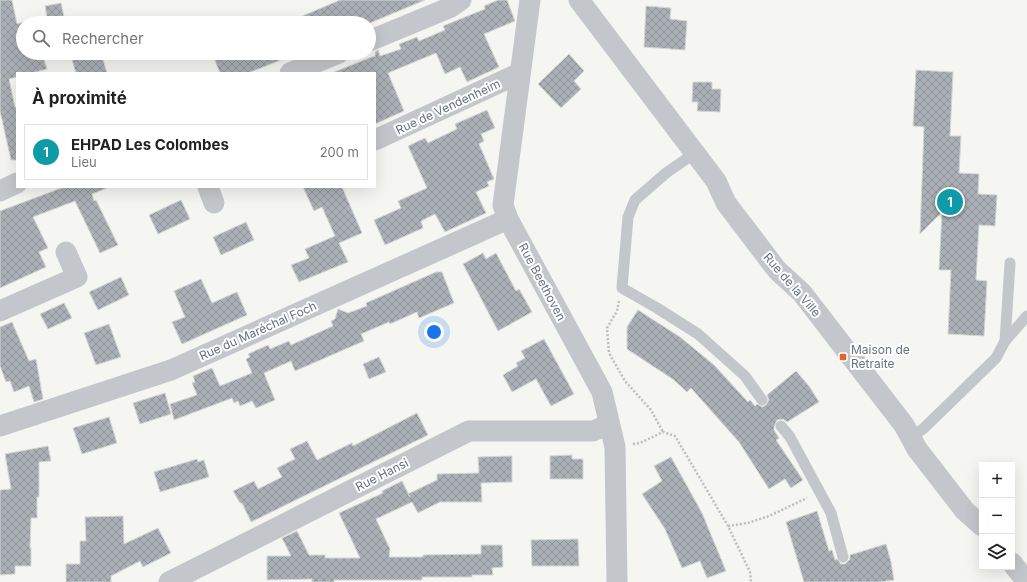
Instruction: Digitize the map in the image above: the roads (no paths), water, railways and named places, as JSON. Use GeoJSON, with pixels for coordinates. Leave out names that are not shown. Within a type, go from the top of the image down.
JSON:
{"type":"FeatureCollection","features":[{"type":"Feature","properties":{"kind":"street"},"geometry":{"type":"LineString","coordinates":[[376,38],[451,7],[461,0]]}},
{"type":"Feature","properties":{"kind":"street","name":"Rue Beethoven"},"geometry":{"type":"LineString","coordinates":[[530,0],[503,205],[508,219],[602,392],[615,447],[617,582]]}},
{"type":"Feature","properties":{"kind":"street","name":"Rue de la Ville"},"geometry":{"type":"LineString","coordinates":[[579,0],[716,181],[726,203],[777,270],[802,293],[904,425],[917,449],[965,510],[979,523]]}},
{"type":"Feature","properties":{"kind":"street"},"geometry":{"type":"LineString","coordinates":[[292,72],[322,60]]}},
{"type":"Feature","properties":{"kind":"street","name":"Rue de Vendenheim"},"geometry":{"type":"LineString","coordinates":[[376,140],[520,73]]}},
{"type":"Feature","properties":{"kind":"street"},"geometry":{"type":"LineString","coordinates":[[0,191],[16,183]]}},
{"type":"Feature","properties":{"kind":"street","name":"Rue du Maréchal Foch"},"geometry":{"type":"LineString","coordinates":[[0,426],[171,370],[508,219]]}},
{"type":"Feature","properties":{"kind":"street"},"geometry":{"type":"LineString","coordinates":[[0,311],[77,277],[66,252]]}},
{"type":"Feature","properties":{"kind":"street","name":"Rue Hansi"},"geometry":{"type":"LineString","coordinates":[[169,582],[469,431],[592,431],[609,424]]}},
{"type":"Feature","properties":{"kind":"street"},"geometry":{"type":"LineString","coordinates":[[1015,567],[1027,582]]}},
{"type":"Feature","properties":{"kind":"lane"},"geometry":{"type":"LineString","coordinates":[[695,153],[666,173],[635,200],[628,217],[622,288],[658,308],[698,334],[745,376],[762,400]]}},
{"type":"Feature","properties":{"kind":"lane"},"geometry":{"type":"LineString","coordinates":[[1005,342],[1010,263]]}},
{"type":"Feature","properties":{"kind":"lane"},"geometry":{"type":"LineString","coordinates":[[910,438],[923,429],[996,358],[1005,342],[1027,316]]}},
{"type":"Feature","properties":{"kind":"lane"},"geometry":{"type":"LineString","coordinates":[[781,426],[790,437],[831,513],[843,557]]}},
{"type":"Feature","properties":{"kind":"place","name":"EHPAD Les Colombes"},"geometry":{"type":"Point","coordinates":[950,202]}},
{"type":"Feature","properties":{"kind":"place","name":"Maison de Retraite"},"geometry":{"type":"Point","coordinates":[843,357]}}]}
